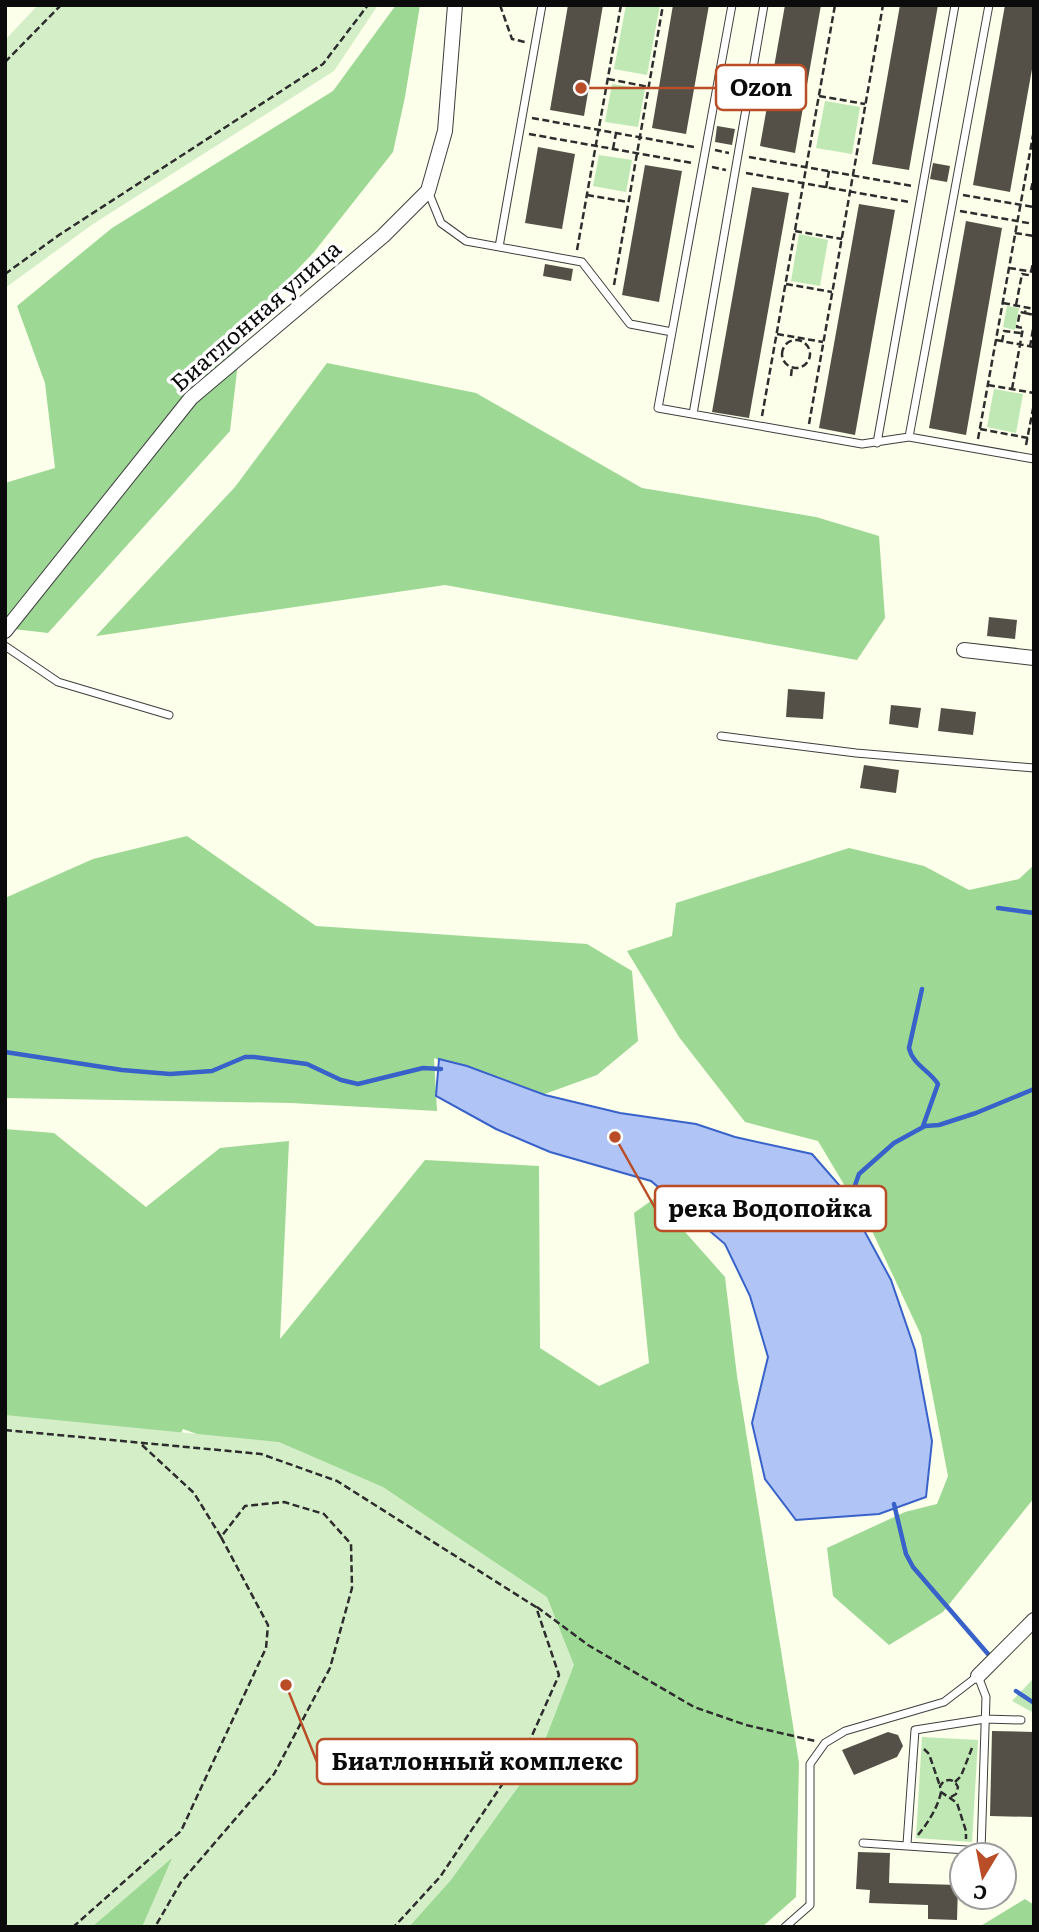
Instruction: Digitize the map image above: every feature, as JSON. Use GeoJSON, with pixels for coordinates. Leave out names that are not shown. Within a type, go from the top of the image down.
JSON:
{"type":"FeatureCollection","features":[{"type":"Feature","properties":{"kind":"street","name":"Биатлонная улица"},"geometry":{"type":"LineString","coordinates":[[5,631],[191,398],[383,236],[414,208],[428,191],[445,131],[455,5]]}},
{"type":"Feature","properties":{"kind":"street"},"geometry":{"type":"LineString","coordinates":[[964,650],[1034,658]]}},
{"type":"Feature","properties":{"kind":"street"},"geometry":{"type":"LineString","coordinates":[[978,1676],[1034,1620]]}},
{"type":"Feature","properties":{"kind":"lane"},"geometry":{"type":"LineString","coordinates":[[499,247],[541,5]]}},
{"type":"Feature","properties":{"kind":"lane"},"geometry":{"type":"LineString","coordinates":[[732,5],[658,408],[862,444],[909,437],[1034,459]]}},
{"type":"Feature","properties":{"kind":"lane"},"geometry":{"type":"LineString","coordinates":[[693,414],[764,5]]}},
{"type":"Feature","properties":{"kind":"lane"},"geometry":{"type":"LineString","coordinates":[[877,443],[955,5]]}},
{"type":"Feature","properties":{"kind":"lane"},"geometry":{"type":"LineString","coordinates":[[909,437],[989,5]]}},
{"type":"Feature","properties":{"kind":"lane"},"geometry":{"type":"LineString","coordinates":[[428,191],[441,223],[466,241],[576,260],[587,265],[630,324],[672,332]]}},
{"type":"Feature","properties":{"kind":"lane"},"geometry":{"type":"LineString","coordinates":[[5,646],[58,682],[169,715]]}},
{"type":"Feature","properties":{"kind":"lane"},"geometry":{"type":"LineString","coordinates":[[721,736],[856,753],[1034,768]]}},
{"type":"Feature","properties":{"kind":"lane"},"geometry":{"type":"LineString","coordinates":[[785,1927],[810,1905],[810,1764],[825,1743],[845,1731],[944,1702],[978,1676],[985,1697],[981,1851],[863,1843]]}},
{"type":"Feature","properties":{"kind":"lane"},"geometry":{"type":"LineString","coordinates":[[907,1844],[915,1730],[985,1719],[1021,1720]]}},
{"type":"Feature","properties":{"kind":"path"},"geometry":{"type":"LineString","coordinates":[[5,62],[61,5]]}},
{"type":"Feature","properties":{"kind":"path"},"geometry":{"type":"LineString","coordinates":[[5,274],[59,235],[323,64],[368,5]]}},
{"type":"Feature","properties":{"kind":"path"},"geometry":{"type":"LineString","coordinates":[[500,5],[512,39],[535,43]]}},
{"type":"Feature","properties":{"kind":"path"},"geometry":{"type":"LineString","coordinates":[[576,260],[621,5]]}},
{"type":"Feature","properties":{"kind":"path"},"geometry":{"type":"LineString","coordinates":[[611,299],[663,5]]}},
{"type":"Feature","properties":{"kind":"path"},"geometry":{"type":"LineString","coordinates":[[761,426],[835,5]]}},
{"type":"Feature","properties":{"kind":"path"},"geometry":{"type":"LineString","coordinates":[[807,434],[883,5]]}},
{"type":"Feature","properties":{"kind":"path"},"geometry":{"type":"LineString","coordinates":[[608,79],[649,87]]}},
{"type":"Feature","properties":{"kind":"path"},"geometry":{"type":"LineString","coordinates":[[819,96],[865,104]]}},
{"type":"Feature","properties":{"kind":"path"},"geometry":{"type":"LineString","coordinates":[[522,116],[922,187]]}},
{"type":"Feature","properties":{"kind":"path"},"geometry":{"type":"LineString","coordinates":[[977,449],[1034,130]]}},
{"type":"Feature","properties":{"kind":"path"},"geometry":{"type":"LineString","coordinates":[[519,133],[919,204]]}},
{"type":"Feature","properties":{"kind":"path"},"geometry":{"type":"LineString","coordinates":[[614,149],[616,133]]}},
{"type":"Feature","properties":{"kind":"path"},"geometry":{"type":"LineString","coordinates":[[826,188],[829,171]]}},
{"type":"Feature","properties":{"kind":"path"},"geometry":{"type":"LineString","coordinates":[[1023,188],[1032,190],[1034,176]]}},
{"type":"Feature","properties":{"kind":"path"},"geometry":{"type":"LineString","coordinates":[[954,193],[1034,207]]}},
{"type":"Feature","properties":{"kind":"path"},"geometry":{"type":"LineString","coordinates":[[587,195],[628,202]]}},
{"type":"Feature","properties":{"kind":"path"},"geometry":{"type":"LineString","coordinates":[[951,209],[1034,224]]}},
{"type":"Feature","properties":{"kind":"path"},"geometry":{"type":"LineString","coordinates":[[795,231],[842,239]]}},
{"type":"Feature","properties":{"kind":"path"},"geometry":{"type":"LineString","coordinates":[[1016,233],[1034,236]]}},
{"type":"Feature","properties":{"kind":"path"},"geometry":{"type":"LineString","coordinates":[[1032,274],[1034,258]]}},
{"type":"Feature","properties":{"kind":"path"},"geometry":{"type":"LineString","coordinates":[[1009,268],[1032,274]]}},
{"type":"Feature","properties":{"kind":"path"},"geometry":{"type":"LineString","coordinates":[[1016,306],[1022,274],[1032,274]]}},
{"type":"Feature","properties":{"kind":"path"},"geometry":{"type":"LineString","coordinates":[[786,284],[832,292]]}},
{"type":"Feature","properties":{"kind":"path"},"geometry":{"type":"LineString","coordinates":[[1003,303],[1034,309]]}},
{"type":"Feature","properties":{"kind":"path"},"geometry":{"type":"LineString","coordinates":[[1025,313],[1026,307]]}},
{"type":"Feature","properties":{"kind":"path"},"geometry":{"type":"LineString","coordinates":[[1032,330],[1017,327],[1020,312],[1034,315]]}},
{"type":"Feature","properties":{"kind":"path"},"geometry":{"type":"LineString","coordinates":[[996,340],[1032,347],[1034,323]]}},
{"type":"Feature","properties":{"kind":"path"},"geometry":{"type":"LineString","coordinates":[[1012,389],[1023,328]]}},
{"type":"Feature","properties":{"kind":"path"},"geometry":{"type":"LineString","coordinates":[[1002,342],[1004,331],[1022,334]]}},
{"type":"Feature","properties":{"kind":"path"},"geometry":{"type":"LineString","coordinates":[[777,334],[823,342]]}},
{"type":"Feature","properties":{"kind":"path"},"geometry":{"type":"LineString","coordinates":[[799,339],[807,346],[810,356],[804,365],[792,367],[785,362],[782,351],[788,342],[799,339]]}},
{"type":"Feature","properties":{"kind":"path"},"geometry":{"type":"LineString","coordinates":[[791,376],[792,367]]}},
{"type":"Feature","properties":{"kind":"path"},"geometry":{"type":"LineString","coordinates":[[988,385],[1034,393]]}},
{"type":"Feature","properties":{"kind":"path"},"geometry":{"type":"LineString","coordinates":[[1024,458],[1034,404]]}},
{"type":"Feature","properties":{"kind":"path"},"geometry":{"type":"LineString","coordinates":[[980,429],[1028,438]]}},
{"type":"Feature","properties":{"kind":"path"},"geometry":{"type":"LineString","coordinates":[[5,1430],[261,1454],[337,1481],[536,1607],[588,1645],[694,1707],[746,1725],[825,1743]]}},
{"type":"Feature","properties":{"kind":"path"},"geometry":{"type":"LineString","coordinates":[[73,1927],[181,1831],[266,1648],[268,1625],[194,1493],[141,1444]]}},
{"type":"Feature","properties":{"kind":"path"},"geometry":{"type":"LineString","coordinates":[[155,1927],[181,1882],[274,1774],[330,1668],[352,1588],[351,1544],[324,1514],[284,1502],[245,1506],[220,1537]]}},
{"type":"Feature","properties":{"kind":"path"},"geometry":{"type":"LineString","coordinates":[[394,1927],[440,1877],[526,1749],[554,1687],[559,1675],[536,1607]]}},
{"type":"Feature","properties":{"kind":"path"},"geometry":{"type":"LineString","coordinates":[[955,1782],[966,1765],[973,1740]]}},
{"type":"Feature","properties":{"kind":"path"},"geometry":{"type":"LineString","coordinates":[[916,1838],[928,1824],[941,1792],[929,1754],[921,1746]]}},
{"type":"Feature","properties":{"kind":"path"},"geometry":{"type":"LineString","coordinates":[[940,1786],[950,1779],[958,1787],[956,1794],[951,1797],[945,1797],[941,1792]]}},
{"type":"Feature","properties":{"kind":"path"},"geometry":{"type":"LineString","coordinates":[[951,1797],[957,1803],[963,1819],[966,1841]]}},
{"type":"Feature","properties":{"kind":"green space"},"geometry":{"type":"Polygon","coordinates":[[[38,5],[378,5],[334,71],[93,224],[5,288],[5,40],[38,5]]]}},
{"type":"Feature","properties":{"kind":"green space"},"geometry":{"type":"Polygon","coordinates":[[[396,5],[420,5],[393,152],[314,252],[242,328],[230,431],[48,633],[5,628],[5,483],[55,468],[45,383],[17,306],[112,228],[333,91],[396,5]]]}},
{"type":"Feature","properties":{"kind":"green space"},"geometry":{"type":"Polygon","coordinates":[[[626,5],[660,5],[647,75],[614,69],[626,5]]]}},
{"type":"Feature","properties":{"kind":"green space"},"geometry":{"type":"Polygon","coordinates":[[[612,84],[645,89],[638,127],[605,122],[612,84]]]}},
{"type":"Feature","properties":{"kind":"green space"},"geometry":{"type":"Polygon","coordinates":[[[825,101],[860,107],[852,154],[816,148],[825,101]]]}},
{"type":"Feature","properties":{"kind":"green space"},"geometry":{"type":"Polygon","coordinates":[[[599,155],[632,160],[626,192],[593,186],[599,155]]]}},
{"type":"Feature","properties":{"kind":"green space"},"geometry":{"type":"Polygon","coordinates":[[[799,234],[828,240],[820,286],[791,281],[799,234]]]}},
{"type":"Feature","properties":{"kind":"green space"},"geometry":{"type":"Polygon","coordinates":[[[1007,306],[1019,308],[1015,330],[1003,327],[1007,306]]]}},
{"type":"Feature","properties":{"kind":"green space"},"geometry":{"type":"Polygon","coordinates":[[[327,363],[476,393],[642,488],[816,517],[879,536],[885,618],[857,660],[445,585],[96,636],[235,487],[327,363]]]}},
{"type":"Feature","properties":{"kind":"green space"},"geometry":{"type":"Polygon","coordinates":[[[994,389],[1023,394],[1016,433],[987,427],[994,389]]]}},
{"type":"Feature","properties":{"kind":"green space"},"geometry":{"type":"Polygon","coordinates":[[[187,836],[316,926],[587,944],[632,971],[638,1041],[597,1075],[542,1095],[496,1085],[434,1058],[437,1111],[291,1103],[5,1098],[5,898],[93,859],[187,836]]]}},
{"type":"Feature","properties":{"kind":"green space"},"geometry":{"type":"Polygon","coordinates":[[[849,848],[924,866],[969,890],[1019,879],[1034,865],[1034,1498],[943,1612],[889,1645],[833,1596],[827,1548],[905,1512],[937,1504],[948,1476],[921,1335],[873,1233],[818,1141],[745,1122],[679,1037],[627,951],[672,936],[676,903],[849,848]]]}},
{"type":"Feature","properties":{"kind":"green space"},"geometry":{"type":"Polygon","coordinates":[[[5,1129],[54,1133],[146,1207],[220,1148],[289,1141],[280,1339],[425,1160],[539,1166],[540,1348],[599,1386],[649,1363],[634,1213],[655,1198],[725,1277],[737,1376],[799,1763],[796,1897],[762,1927],[5,1927],[5,1484],[109,1502],[119,1622],[123,1802],[155,1822],[153,1668],[156,1509],[185,1499],[219,1442],[183,1429],[158,1479],[131,1480],[5,1445],[5,1129]]]}},
{"type":"Feature","properties":{"kind":"green space"},"geometry":{"type":"Polygon","coordinates":[[[5,1415],[279,1442],[383,1487],[547,1597],[574,1665],[537,1761],[451,1880],[409,1927],[142,1927],[172,1858],[92,1927],[5,1927],[5,1415]]]}},
{"type":"Feature","properties":{"kind":"green space"},"geometry":{"type":"Polygon","coordinates":[[[1034,1678],[1034,1713],[1012,1701],[1034,1678]]]}},
{"type":"Feature","properties":{"kind":"green space"},"geometry":{"type":"Polygon","coordinates":[[[922,1737],[978,1740],[972,1841],[916,1838],[922,1737]]]}},
{"type":"Feature","properties":{"kind":"green space"},"geometry":{"type":"Polygon","coordinates":[[[1025,1899],[1034,1905],[1034,1927],[979,1927],[1005,1911],[1018,1911],[1018,1903],[1025,1899]]]}},
{"type":"Feature","properties":{"kind":"water"},"geometry":{"type":"Polygon","coordinates":[[[439,1059],[467,1066],[545,1095],[620,1113],[696,1124],[735,1137],[812,1154],[840,1186],[891,1280],[915,1350],[932,1441],[926,1497],[879,1514],[796,1520],[765,1479],[752,1423],[768,1357],[750,1296],[725,1244],[651,1181],[550,1152],[496,1129],[436,1096],[439,1059]]]}},
{"type":"Feature","properties":{"kind":"building"},"geometry":{"type":"Polygon","coordinates":[[[568,5],[603,5],[584,116],[550,110],[568,5]]]}},
{"type":"Feature","properties":{"kind":"building"},"geometry":{"type":"Polygon","coordinates":[[[673,5],[709,5],[686,134],[652,128],[673,5]]]}},
{"type":"Feature","properties":{"kind":"building"},"geometry":{"type":"Polygon","coordinates":[[[785,5],[821,5],[795,153],[760,146],[785,5]]]}},
{"type":"Feature","properties":{"kind":"building"},"geometry":{"type":"Polygon","coordinates":[[[900,5],[938,5],[909,170],[872,164],[900,5]]]}},
{"type":"Feature","properties":{"kind":"building"},"geometry":{"type":"Polygon","coordinates":[[[1005,5],[1034,5],[1034,58],[1010,192],[973,185],[1005,5]]]}},
{"type":"Feature","properties":{"kind":"building"},"geometry":{"type":"Polygon","coordinates":[[[717,126],[735,129],[732,145],[715,142],[717,126]]]}},
{"type":"Feature","properties":{"kind":"building"},"geometry":{"type":"Polygon","coordinates":[[[538,147],[575,154],[562,229],[525,223],[538,147]]]}},
{"type":"Feature","properties":{"kind":"building"},"geometry":{"type":"Polygon","coordinates":[[[933,163],[950,166],[947,182],[930,179],[933,163]]]}},
{"type":"Feature","properties":{"kind":"building"},"geometry":{"type":"Polygon","coordinates":[[[645,165],[682,171],[659,302],[622,295],[645,165]]]}},
{"type":"Feature","properties":{"kind":"building"},"geometry":{"type":"Polygon","coordinates":[[[752,187],[789,193],[749,418],[712,412],[752,187]]]}},
{"type":"Feature","properties":{"kind":"building"},"geometry":{"type":"Polygon","coordinates":[[[859,204],[895,210],[855,435],[819,428],[859,204]]]}},
{"type":"Feature","properties":{"kind":"building"},"geometry":{"type":"Polygon","coordinates":[[[966,221],[1002,228],[966,435],[929,428],[966,221]]]}},
{"type":"Feature","properties":{"kind":"building"},"geometry":{"type":"Polygon","coordinates":[[[545,264],[573,269],[571,281],[543,276],[545,264]]]}},
{"type":"Feature","properties":{"kind":"building"},"geometry":{"type":"Polygon","coordinates":[[[989,617],[1017,620],[1015,639],[987,636],[989,617]]]}},
{"type":"Feature","properties":{"kind":"building"},"geometry":{"type":"Polygon","coordinates":[[[788,689],[825,692],[823,719],[786,717],[788,689]]]}},
{"type":"Feature","properties":{"kind":"building"},"geometry":{"type":"Polygon","coordinates":[[[891,705],[921,708],[918,728],[889,724],[891,705]]]}},
{"type":"Feature","properties":{"kind":"building"},"geometry":{"type":"Polygon","coordinates":[[[941,708],[976,712],[973,735],[938,731],[941,708]]]}},
{"type":"Feature","properties":{"kind":"building"},"geometry":{"type":"Polygon","coordinates":[[[864,765],[899,770],[896,793],[860,788],[864,765]]]}},
{"type":"Feature","properties":{"kind":"building"},"geometry":{"type":"Polygon","coordinates":[[[992,1731],[1034,1732],[1034,1817],[990,1816],[992,1731]]]}},
{"type":"Feature","properties":{"kind":"building"},"geometry":{"type":"Polygon","coordinates":[[[888,1732],[898,1735],[903,1746],[897,1757],[854,1775],[842,1750],[888,1732]]]}},
{"type":"Feature","properties":{"kind":"building"},"geometry":{"type":"Polygon","coordinates":[[[858,1852],[890,1853],[889,1883],[948,1885],[948,1911],[957,1911],[957,1920],[928,1919],[928,1905],[869,1903],[870,1890],[856,1889],[858,1852]]]}},
{"type":"Feature","properties":{"kind":"waterway"},"geometry":{"type":"LineString","coordinates":[[998,908],[1034,913]]}},
{"type":"Feature","properties":{"kind":"waterway"},"geometry":{"type":"LineString","coordinates":[[922,989],[909,1048],[914,1059],[938,1084],[923,1126]]}},
{"type":"Feature","properties":{"kind":"waterway"},"geometry":{"type":"LineString","coordinates":[[5,1052],[122,1070],[170,1074],[212,1071],[245,1057],[254,1057],[307,1064],[341,1080],[358,1084],[423,1068],[441,1069]]}},
{"type":"Feature","properties":{"kind":"waterway"},"geometry":{"type":"LineString","coordinates":[[847,1208],[859,1174],[894,1143],[925,1126],[939,1125],[976,1113],[1034,1089]]}},
{"type":"Feature","properties":{"kind":"waterway"},"geometry":{"type":"LineString","coordinates":[[894,1504],[906,1554],[913,1567],[988,1654]]}},
{"type":"Feature","properties":{"kind":"waterway"},"geometry":{"type":"LineString","coordinates":[[1016,1691],[1034,1703]]}},
{"type":"Feature","properties":{"kind":"place","name":"Ozon"},"geometry":{"type":"Point","coordinates":[581,88]}},
{"type":"Feature","properties":{"kind":"place","name":"река Водопойка"},"geometry":{"type":"Point","coordinates":[615,1137]}},
{"type":"Feature","properties":{"kind":"place","name":"Биатлонный комплекс"},"geometry":{"type":"Point","coordinates":[286,1685]}}]}
